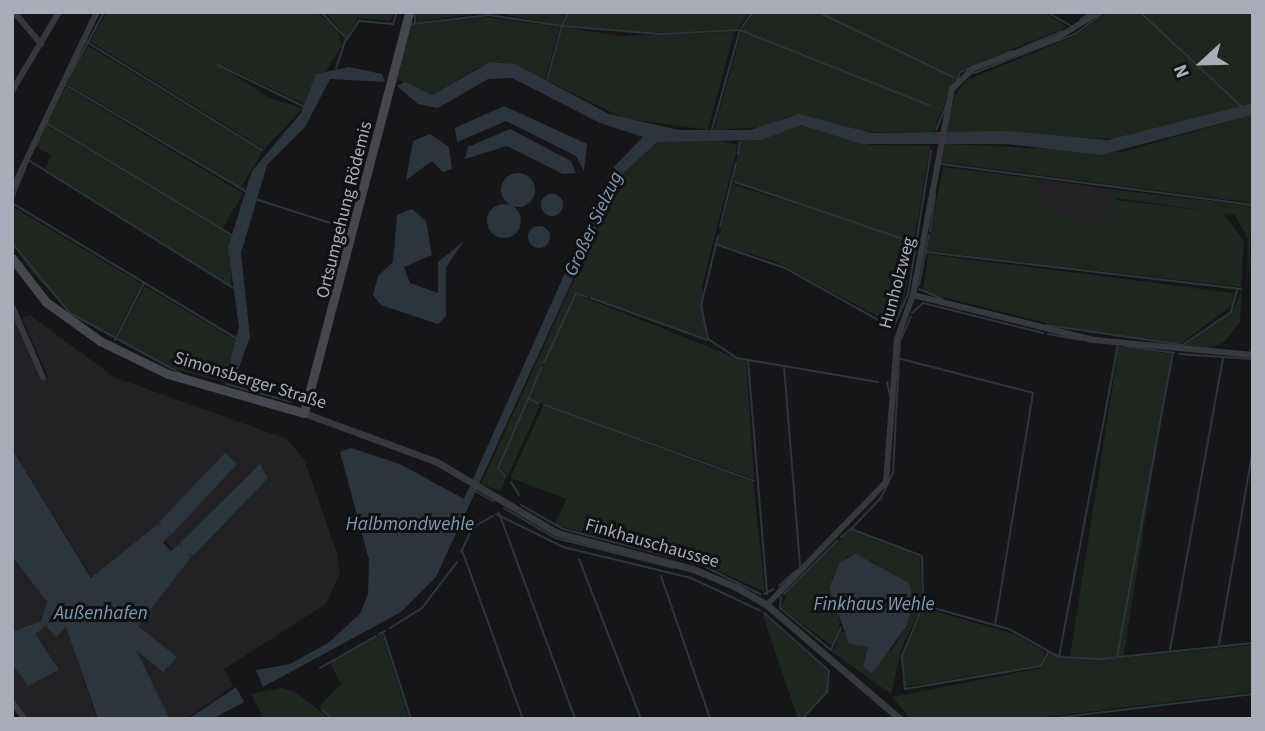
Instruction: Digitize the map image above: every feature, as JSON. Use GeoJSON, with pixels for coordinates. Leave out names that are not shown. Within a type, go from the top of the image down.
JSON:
{"type":"FeatureCollection","features":[{"type":"Feature","properties":{"kind":"main road","name":"Ortsumgehung Rödemis"},"geometry":{"type":"LineString","coordinates":[[304,413],[409,12]]}},
{"type":"Feature","properties":{"kind":"main road","name":"Simonsberger Straße"},"geometry":{"type":"LineString","coordinates":[[12,258],[46,302],[92,337],[168,374],[304,413]]}},
{"type":"Feature","properties":{"kind":"street"},"geometry":{"type":"LineString","coordinates":[[14,12],[41,44]]}},
{"type":"Feature","properties":{"kind":"street"},"geometry":{"type":"LineString","coordinates":[[12,91],[60,12]]}},
{"type":"Feature","properties":{"kind":"street"},"geometry":{"type":"LineString","coordinates":[[12,190],[97,12]]}},
{"type":"Feature","properties":{"kind":"street","name":"Hunholzweg"},"geometry":{"type":"LineString","coordinates":[[767,605],[886,482],[897,339],[913,295],[941,131],[960,79],[1057,38],[1099,12]]}},
{"type":"Feature","properties":{"kind":"street"},"geometry":{"type":"LineString","coordinates":[[913,295],[1094,340],[1253,355]]}},
{"type":"Feature","properties":{"kind":"street"},"geometry":{"type":"LineString","coordinates":[[12,306],[43,378]]}},
{"type":"Feature","properties":{"kind":"street","name":"Simonsberger Straße"},"geometry":{"type":"LineString","coordinates":[[304,413],[392,442],[485,491]]}},
{"type":"Feature","properties":{"kind":"street","name":"Finkhauschaussee"},"geometry":{"type":"LineString","coordinates":[[485,491],[556,533],[693,569],[767,605],[900,719]]}},
{"type":"Feature","properties":{"kind":"street"},"geometry":{"type":"LineString","coordinates":[[12,702],[25,719]]}},
{"type":"Feature","properties":{"kind":"shaded area"},"geometry":{"type":"Polygon","coordinates":[[[107,12],[316,12],[336,27],[342,45],[305,104],[217,63],[271,99],[303,108],[264,149],[90,41],[107,12]]]}},
{"type":"Feature","properties":{"kind":"shaded area"},"geometry":{"type":"Polygon","coordinates":[[[326,12],[395,12],[390,21],[358,18],[347,38],[326,12]]]}},
{"type":"Feature","properties":{"kind":"shaded area"},"geometry":{"type":"Polygon","coordinates":[[[415,12],[488,12],[417,22],[415,12]]]}},
{"type":"Feature","properties":{"kind":"shaded area"},"geometry":{"type":"Polygon","coordinates":[[[491,12],[567,12],[561,25],[491,12]]]}},
{"type":"Feature","properties":{"kind":"shaded area"},"geometry":{"type":"Polygon","coordinates":[[[570,12],[750,12],[738,29],[655,33],[564,25],[570,12]]]}},
{"type":"Feature","properties":{"kind":"shaded area"},"geometry":{"type":"Polygon","coordinates":[[[754,12],[1045,12],[1067,27],[959,71],[933,132],[862,132],[792,115],[765,127],[714,130],[742,30],[754,12]]]}},
{"type":"Feature","properties":{"kind":"shaded area"},"geometry":{"type":"Polygon","coordinates":[[[1109,12],[1253,12],[1253,103],[1118,139],[945,132],[955,95],[967,80],[1074,36],[1109,12]]]}},
{"type":"Feature","properties":{"kind":"shaded area"},"geometry":{"type":"Polygon","coordinates":[[[487,17],[560,27],[545,80],[502,62],[477,68],[432,95],[394,78],[407,25],[487,17]]]}},
{"type":"Feature","properties":{"kind":"shaded area"},"geometry":{"type":"Polygon","coordinates":[[[563,27],[620,36],[734,32],[708,130],[623,118],[548,81],[563,27]]]}},
{"type":"Feature","properties":{"kind":"shaded area"},"geometry":{"type":"Polygon","coordinates":[[[88,46],[263,151],[241,188],[66,83],[88,46]]]}},
{"type":"Feature","properties":{"kind":"shaded area"},"geometry":{"type":"Polygon","coordinates":[[[66,87],[243,194],[222,229],[45,122],[66,87]]]}},
{"type":"Feature","properties":{"kind":"shaded area"},"geometry":{"type":"Polygon","coordinates":[[[1253,115],[1253,203],[940,162],[943,144],[1121,152],[1253,115]]]}},
{"type":"Feature","properties":{"kind":"shaded area"},"geometry":{"type":"Polygon","coordinates":[[[45,124],[231,236],[231,286],[45,169],[51,155],[36,147],[45,124]]]}},
{"type":"Feature","properties":{"kind":"shaded area"},"geometry":{"type":"Polygon","coordinates":[[[801,125],[870,145],[930,146],[904,301],[894,325],[774,261],[717,244],[732,184],[904,239],[733,181],[741,141],[801,125]]]}},
{"type":"Feature","properties":{"kind":"shaded area"},"geometry":{"type":"Polygon","coordinates":[[[713,139],[738,145],[702,287],[706,339],[575,292],[497,468],[506,478],[500,491],[481,484],[625,168],[658,142],[713,139]]]}},
{"type":"Feature","properties":{"kind":"shaded area"},"geometry":{"type":"Polygon","coordinates":[[[943,167],[1040,179],[1042,206],[1057,216],[1103,223],[1116,200],[1223,213],[1244,241],[1241,287],[927,251],[943,167]]]}},
{"type":"Feature","properties":{"kind":"shaded area"},"geometry":{"type":"Polygon","coordinates":[[[1040,179],[1117,190],[1116,200],[1103,223],[1056,216],[1042,206],[1040,179]]]}},
{"type":"Feature","properties":{"kind":"shaded area"},"geometry":{"type":"Polygon","coordinates":[[[1117,190],[1253,206],[1247,286],[1248,239],[1235,215],[1116,198],[1117,190]]]}},
{"type":"Feature","properties":{"kind":"shaded area"},"geometry":{"type":"Polygon","coordinates":[[[12,206],[142,284],[114,338],[75,317],[30,270],[12,241],[12,206]]]}},
{"type":"Feature","properties":{"kind":"shaded area"},"geometry":{"type":"Polygon","coordinates":[[[928,254],[1233,293],[1232,305],[1181,344],[1057,326],[923,292],[928,254]]]}},
{"type":"Feature","properties":{"kind":"shaded area"},"geometry":{"type":"Polygon","coordinates":[[[145,286],[237,341],[228,367],[235,385],[171,368],[116,340],[145,286]]]}},
{"type":"Feature","properties":{"kind":"shaded area"},"geometry":{"type":"Polygon","coordinates":[[[1242,290],[1240,322],[1225,341],[1209,349],[1183,347],[1233,311],[1242,290]]]}},
{"type":"Feature","properties":{"kind":"shaded area"},"geometry":{"type":"Polygon","coordinates":[[[576,294],[746,362],[754,479],[529,399],[576,294]]]}},
{"type":"Feature","properties":{"kind":"shaded area"},"geometry":{"type":"Polygon","coordinates":[[[12,312],[40,380],[48,377],[22,318],[30,315],[114,377],[287,439],[304,459],[337,553],[340,572],[326,604],[224,669],[233,686],[186,719],[170,719],[136,650],[168,652],[138,626],[172,551],[158,524],[92,578],[12,449],[12,312]]]}},
{"type":"Feature","properties":{"kind":"shaded area"},"geometry":{"type":"Polygon","coordinates":[[[1119,346],[1171,354],[1122,665],[1070,657],[1119,346]]]}},
{"type":"Feature","properties":{"kind":"shaded area"},"geometry":{"type":"Polygon","coordinates":[[[528,400],[540,405],[508,476],[499,467],[528,400]]]}},
{"type":"Feature","properties":{"kind":"shaded area"},"geometry":{"type":"Polygon","coordinates":[[[543,406],[753,482],[765,592],[700,563],[554,525],[567,499],[510,478],[543,406]]]}},
{"type":"Feature","properties":{"kind":"shaded area"},"geometry":{"type":"Polygon","coordinates":[[[850,530],[920,557],[922,606],[901,650],[891,694],[831,651],[835,649],[840,630],[868,646],[867,659],[892,650],[906,627],[914,603],[874,562],[847,556],[832,578],[840,625],[833,647],[781,608],[788,592],[850,530]]]}},
{"type":"Feature","properties":{"kind":"shaded area"},"geometry":{"type":"Polygon","coordinates":[[[12,556],[47,602],[41,621],[31,628],[66,626],[97,719],[29,719],[12,698],[12,556]]]}},
{"type":"Feature","properties":{"kind":"shaded area"},"geometry":{"type":"Polygon","coordinates":[[[924,608],[1014,634],[1045,652],[1041,665],[905,687],[903,655],[924,608]]]}},
{"type":"Feature","properties":{"kind":"shaded area"},"geometry":{"type":"Polygon","coordinates":[[[762,613],[828,671],[827,691],[806,717],[798,719],[762,613]]]}},
{"type":"Feature","properties":{"kind":"shaded area"},"geometry":{"type":"Polygon","coordinates":[[[382,634],[409,719],[334,719],[319,707],[341,684],[330,663],[382,634]]]}},
{"type":"Feature","properties":{"kind":"shaded area"},"geometry":{"type":"Polygon","coordinates":[[[1253,645],[1253,692],[1028,719],[911,719],[892,697],[1041,668],[1049,653],[1092,661],[1253,645]]]}},
{"type":"Feature","properties":{"kind":"shaded area"},"geometry":{"type":"Polygon","coordinates":[[[281,688],[295,692],[331,719],[263,717],[251,694],[281,688]]]}},
{"type":"Feature","properties":{"kind":"water"},"geometry":{"type":"Polygon","coordinates":[[[490,62],[515,64],[609,114],[679,130],[750,130],[799,114],[871,133],[1007,131],[1108,140],[1253,103],[1253,115],[1101,155],[1007,144],[862,144],[801,125],[761,140],[657,142],[621,175],[436,577],[401,612],[263,687],[256,670],[290,664],[328,643],[360,614],[368,594],[369,560],[340,452],[351,448],[400,464],[464,499],[611,170],[643,137],[600,123],[512,78],[488,79],[438,108],[418,104],[397,86],[405,82],[432,95],[490,62]]]}},
{"type":"Feature","properties":{"kind":"water"},"geometry":{"type":"Polygon","coordinates":[[[349,67],[382,74],[385,82],[330,79],[305,127],[267,165],[241,253],[250,337],[234,381],[227,374],[239,327],[228,247],[252,171],[301,113],[316,74],[349,67]]]}},
{"type":"Feature","properties":{"kind":"water"},"geometry":{"type":"Polygon","coordinates":[[[504,106],[587,144],[584,171],[576,156],[506,121],[457,142],[455,128],[504,106]]]}},
{"type":"Feature","properties":{"kind":"water"},"geometry":{"type":"Polygon","coordinates":[[[510,129],[571,161],[576,173],[563,174],[507,146],[465,159],[468,147],[510,129]]]}},
{"type":"Feature","properties":{"kind":"water"},"geometry":{"type":"Polygon","coordinates":[[[430,134],[449,147],[452,169],[443,172],[432,161],[406,180],[413,141],[430,134]]]}},
{"type":"Feature","properties":{"kind":"water"},"geometry":{"type":"Polygon","coordinates":[[[518,173],[530,178],[535,190],[530,202],[518,207],[506,202],[501,190],[506,178],[518,173]]]}},
{"type":"Feature","properties":{"kind":"water"},"geometry":{"type":"Polygon","coordinates":[[[552,194],[560,197],[563,205],[560,213],[552,216],[544,213],[541,205],[544,197],[552,194]]]}},
{"type":"Feature","properties":{"kind":"water"},"geometry":{"type":"Polygon","coordinates":[[[504,204],[516,209],[521,221],[516,233],[504,238],[492,233],[487,221],[492,209],[504,204]]]}},
{"type":"Feature","properties":{"kind":"water"},"geometry":{"type":"Polygon","coordinates":[[[412,209],[426,221],[432,255],[404,267],[410,283],[438,293],[438,262],[464,241],[446,267],[446,316],[438,324],[381,305],[373,295],[378,276],[393,262],[397,215],[412,209]]]}},
{"type":"Feature","properties":{"kind":"water"},"geometry":{"type":"Polygon","coordinates":[[[539,226],[547,229],[550,237],[547,245],[539,248],[531,245],[528,237],[531,229],[539,226]]]}},
{"type":"Feature","properties":{"kind":"water","name":"Außenhafen"},"geometry":{"type":"Polygon","coordinates":[[[12,449],[91,578],[158,524],[170,535],[163,543],[171,551],[179,544],[191,557],[138,626],[177,657],[163,672],[136,650],[170,719],[98,719],[66,627],[56,637],[46,626],[35,634],[59,670],[28,686],[12,664],[12,632],[41,621],[47,602],[12,556],[12,449]]]}},
{"type":"Feature","properties":{"kind":"water"},"geometry":{"type":"Polygon","coordinates":[[[225,453],[237,464],[172,534],[163,530],[159,522],[225,453]]]}},
{"type":"Feature","properties":{"kind":"water"},"geometry":{"type":"Polygon","coordinates":[[[260,464],[268,478],[193,556],[184,551],[180,543],[260,464]]]}},
{"type":"Feature","properties":{"kind":"water","name":"Finkhaus Wehle"},"geometry":{"type":"Polygon","coordinates":[[[856,554],[909,583],[914,603],[906,627],[872,673],[863,667],[868,647],[849,644],[829,588],[840,562],[856,554]]]}},
{"type":"Feature","properties":{"kind":"water"},"geometry":{"type":"Polygon","coordinates":[[[236,687],[244,702],[212,719],[188,719],[236,687]]]}},
{"type":"Feature","properties":{"kind":"waterway"},"geometry":{"type":"LineString","coordinates":[[70,76],[104,12]]}},
{"type":"Feature","properties":{"kind":"waterway"},"geometry":{"type":"LineString","coordinates":[[321,12],[346,38],[336,68]]}},
{"type":"Feature","properties":{"kind":"waterway"},"geometry":{"type":"LineString","coordinates":[[346,41],[359,21],[393,24],[397,12]]}},
{"type":"Feature","properties":{"kind":"waterway"},"geometry":{"type":"LineString","coordinates":[[415,12],[415,23]]}},
{"type":"Feature","properties":{"kind":"waterway"},"geometry":{"type":"LineString","coordinates":[[569,12],[562,26],[660,34],[740,30],[931,106]]}},
{"type":"Feature","properties":{"kind":"waterway"},"geometry":{"type":"LineString","coordinates":[[712,129],[740,30],[753,12]]}},
{"type":"Feature","properties":{"kind":"waterway"},"geometry":{"type":"LineString","coordinates":[[818,12],[953,77]]}},
{"type":"Feature","properties":{"kind":"waterway"},"geometry":{"type":"LineString","coordinates":[[1047,12],[1071,26]]}},
{"type":"Feature","properties":{"kind":"waterway"},"geometry":{"type":"LineString","coordinates":[[1080,20],[1091,12]]}},
{"type":"Feature","properties":{"kind":"waterway"},"geometry":{"type":"LineString","coordinates":[[974,73],[1075,34],[1105,12]]}},
{"type":"Feature","properties":{"kind":"waterway"},"geometry":{"type":"LineString","coordinates":[[1140,12],[1242,107]]}},
{"type":"Feature","properties":{"kind":"waterway"},"geometry":{"type":"LineString","coordinates":[[412,24],[489,15],[562,26],[547,80]]}},
{"type":"Feature","properties":{"kind":"waterway"},"geometry":{"type":"LineString","coordinates":[[1024,47],[1062,31]]}},
{"type":"Feature","properties":{"kind":"waterway"},"geometry":{"type":"LineString","coordinates":[[87,42],[262,150]]}},
{"type":"Feature","properties":{"kind":"waterway"},"geometry":{"type":"LineString","coordinates":[[936,130],[960,72],[1012,51]]}},
{"type":"Feature","properties":{"kind":"waterway"},"geometry":{"type":"LineString","coordinates":[[218,65],[305,107]]}},
{"type":"Feature","properties":{"kind":"waterway"},"geometry":{"type":"LineString","coordinates":[[66,85],[245,191]]}},
{"type":"Feature","properties":{"kind":"waterway"},"geometry":{"type":"LineString","coordinates":[[46,123],[233,236]]}},
{"type":"Feature","properties":{"kind":"waterway"},"geometry":{"type":"LineString","coordinates":[[738,154],[740,142]]}},
{"type":"Feature","properties":{"kind":"waterway"},"geometry":{"type":"LineString","coordinates":[[715,244],[785,268],[893,328],[908,294],[931,151]]}},
{"type":"Feature","properties":{"kind":"waterway"},"geometry":{"type":"LineString","coordinates":[[30,161],[233,288]]}},
{"type":"Feature","properties":{"kind":"waterway"},"geometry":{"type":"LineString","coordinates":[[720,227],[736,163]]}},
{"type":"Feature","properties":{"kind":"waterway"},"geometry":{"type":"LineString","coordinates":[[941,164],[1253,205]]}},
{"type":"Feature","properties":{"kind":"waterway"},"geometry":{"type":"LineString","coordinates":[[12,201],[26,167]]}},
{"type":"Feature","properties":{"kind":"waterway"},"geometry":{"type":"LineString","coordinates":[[735,182],[903,239]]}},
{"type":"Feature","properties":{"kind":"waterway"},"geometry":{"type":"LineString","coordinates":[[930,231],[935,194]]}},
{"type":"Feature","properties":{"kind":"waterway"},"geometry":{"type":"LineString","coordinates":[[255,199],[349,229]]}},
{"type":"Feature","properties":{"kind":"waterway"},"geometry":{"type":"LineString","coordinates":[[12,203],[239,340]]}},
{"type":"Feature","properties":{"kind":"waterway"},"geometry":{"type":"LineString","coordinates":[[919,285],[929,235]]}},
{"type":"Feature","properties":{"kind":"waterway"},"geometry":{"type":"LineString","coordinates":[[718,236],[701,306],[708,339],[737,358],[878,382]]}},
{"type":"Feature","properties":{"kind":"waterway"},"geometry":{"type":"LineString","coordinates":[[12,243],[70,313],[182,374]]}},
{"type":"Feature","properties":{"kind":"waterway"},"geometry":{"type":"LineString","coordinates":[[926,252],[1241,289]]}},
{"type":"Feature","properties":{"kind":"waterway"},"geometry":{"type":"LineString","coordinates":[[1253,269],[1253,319]]}},
{"type":"Feature","properties":{"kind":"waterway"},"geometry":{"type":"LineString","coordinates":[[115,340],[144,283]]}},
{"type":"Feature","properties":{"kind":"waterway"},"geometry":{"type":"LineString","coordinates":[[919,289],[942,299]]}},
{"type":"Feature","properties":{"kind":"waterway"},"geometry":{"type":"LineString","coordinates":[[1046,325],[1183,345],[1231,312],[1237,290]]}},
{"type":"Feature","properties":{"kind":"waterway"},"geometry":{"type":"LineString","coordinates":[[544,363],[576,293]]}},
{"type":"Feature","properties":{"kind":"waterway"},"geometry":{"type":"LineString","coordinates":[[578,294],[587,297]]}},
{"type":"Feature","properties":{"kind":"waterway"},"geometry":{"type":"LineString","coordinates":[[591,298],[707,340]]}},
{"type":"Feature","properties":{"kind":"waterway"},"geometry":{"type":"LineString","coordinates":[[912,313],[923,303],[1043,333]]}},
{"type":"Feature","properties":{"kind":"waterway"},"geometry":{"type":"LineString","coordinates":[[852,528],[881,498],[893,472],[900,341],[911,316]]}},
{"type":"Feature","properties":{"kind":"waterway"},"geometry":{"type":"LineString","coordinates":[[1048,334],[1081,340]]}},
{"type":"Feature","properties":{"kind":"waterway"},"geometry":{"type":"LineString","coordinates":[[1059,657],[1118,346]]}},
{"type":"Feature","properties":{"kind":"waterway"},"geometry":{"type":"LineString","coordinates":[[1124,346],[1175,353]]}},
{"type":"Feature","properties":{"kind":"waterway"},"geometry":{"type":"LineString","coordinates":[[1117,657],[1173,353]]}},
{"type":"Feature","properties":{"kind":"waterway"},"geometry":{"type":"LineString","coordinates":[[1179,354],[1253,359]]}},
{"type":"Feature","properties":{"kind":"waterway"},"geometry":{"type":"LineString","coordinates":[[1170,650],[1223,358]]}},
{"type":"Feature","properties":{"kind":"waterway"},"geometry":{"type":"LineString","coordinates":[[901,359],[1033,393],[995,625]]}},
{"type":"Feature","properties":{"kind":"waterway"},"geometry":{"type":"LineString","coordinates":[[748,361],[767,594]]}},
{"type":"Feature","properties":{"kind":"waterway"},"geometry":{"type":"LineString","coordinates":[[784,366],[800,566]]}},
{"type":"Feature","properties":{"kind":"waterway"},"geometry":{"type":"LineString","coordinates":[[498,468],[542,367]]}},
{"type":"Feature","properties":{"kind":"waterway"},"geometry":{"type":"LineString","coordinates":[[887,382],[890,396]]}},
{"type":"Feature","properties":{"kind":"waterway"},"geometry":{"type":"LineString","coordinates":[[226,384],[292,402]]}},
{"type":"Feature","properties":{"kind":"waterway"},"geometry":{"type":"LineString","coordinates":[[529,399],[538,403]]}},
{"type":"Feature","properties":{"kind":"waterway"},"geometry":{"type":"LineString","coordinates":[[544,405],[754,481]]}},
{"type":"Feature","properties":{"kind":"waterway"},"geometry":{"type":"LineString","coordinates":[[1219,644],[1253,449]]}},
{"type":"Feature","properties":{"kind":"waterway"},"geometry":{"type":"LineString","coordinates":[[498,468],[505,476]]}},
{"type":"Feature","properties":{"kind":"waterway"},"geometry":{"type":"LineString","coordinates":[[511,482],[519,495]]}},
{"type":"Feature","properties":{"kind":"waterway"},"geometry":{"type":"LineString","coordinates":[[475,491],[493,501]]}},
{"type":"Feature","properties":{"kind":"waterway"},"geometry":{"type":"LineString","coordinates":[[521,505],[563,529],[702,565],[760,594]]}},
{"type":"Feature","properties":{"kind":"waterway"},"geometry":{"type":"LineString","coordinates":[[504,508],[555,538],[674,568]]}},
{"type":"Feature","properties":{"kind":"waterway"},"geometry":{"type":"LineString","coordinates":[[499,513],[575,719]]}},
{"type":"Feature","properties":{"kind":"waterway"},"geometry":{"type":"LineString","coordinates":[[496,514],[563,547],[691,578],[761,611]]}},
{"type":"Feature","properties":{"kind":"waterway","name":"Halbmondwehle"},"geometry":{"type":"LineString","coordinates":[[461,552],[472,528],[493,516]]}},
{"type":"Feature","properties":{"kind":"waterway"},"geometry":{"type":"LineString","coordinates":[[841,537],[851,529],[922,556],[923,605],[1009,629],[1059,657],[1100,659],[1253,643]]}},
{"type":"Feature","properties":{"kind":"waterway"},"geometry":{"type":"LineString","coordinates":[[784,594],[838,540]]}},
{"type":"Feature","properties":{"kind":"waterway"},"geometry":{"type":"LineString","coordinates":[[462,550],[523,719]]}},
{"type":"Feature","properties":{"kind":"waterway"},"geometry":{"type":"LineString","coordinates":[[579,559],[641,719]]}},
{"type":"Feature","properties":{"kind":"waterway"},"geometry":{"type":"LineString","coordinates":[[390,628],[422,608],[457,562]]}},
{"type":"Feature","properties":{"kind":"waterway"},"geometry":{"type":"LineString","coordinates":[[779,586],[797,570]]}},
{"type":"Feature","properties":{"kind":"waterway"},"geometry":{"type":"LineString","coordinates":[[661,576],[710,718]]}},
{"type":"Feature","properties":{"kind":"waterway"},"geometry":{"type":"LineString","coordinates":[[764,594],[774,589]]}},
{"type":"Feature","properties":{"kind":"waterway"},"geometry":{"type":"LineString","coordinates":[[781,597],[780,608],[831,650],[841,628]]}},
{"type":"Feature","properties":{"kind":"waterway"},"geometry":{"type":"LineString","coordinates":[[923,606],[902,656],[905,689],[1041,666],[1048,652]]}},
{"type":"Feature","properties":{"kind":"waterway"},"geometry":{"type":"LineString","coordinates":[[764,613],[829,671],[827,692],[802,719]]}},
{"type":"Feature","properties":{"kind":"waterway"},"geometry":{"type":"LineString","coordinates":[[379,634],[385,631]]}},
{"type":"Feature","properties":{"kind":"waterway"},"geometry":{"type":"LineString","coordinates":[[383,632],[411,719]]}},
{"type":"Feature","properties":{"kind":"waterway"},"geometry":{"type":"LineString","coordinates":[[320,668],[376,636]]}},
{"type":"Feature","properties":{"kind":"waterway"},"geometry":{"type":"LineString","coordinates":[[1047,719],[1253,694]]}},
{"type":"Feature","properties":{"kind":"waterway"},"geometry":{"type":"LineString","coordinates":[[322,710],[333,719]]}},
{"type":"Feature","properties":{"kind":"waterway"},"geometry":{"type":"LineString","coordinates":[[264,719],[269,719]]}},
{"type":"Feature","properties":{"kind":"water label","name":"Großer Sielzug"},"geometry":{"type":"Point","coordinates":[594,224]}}]}
